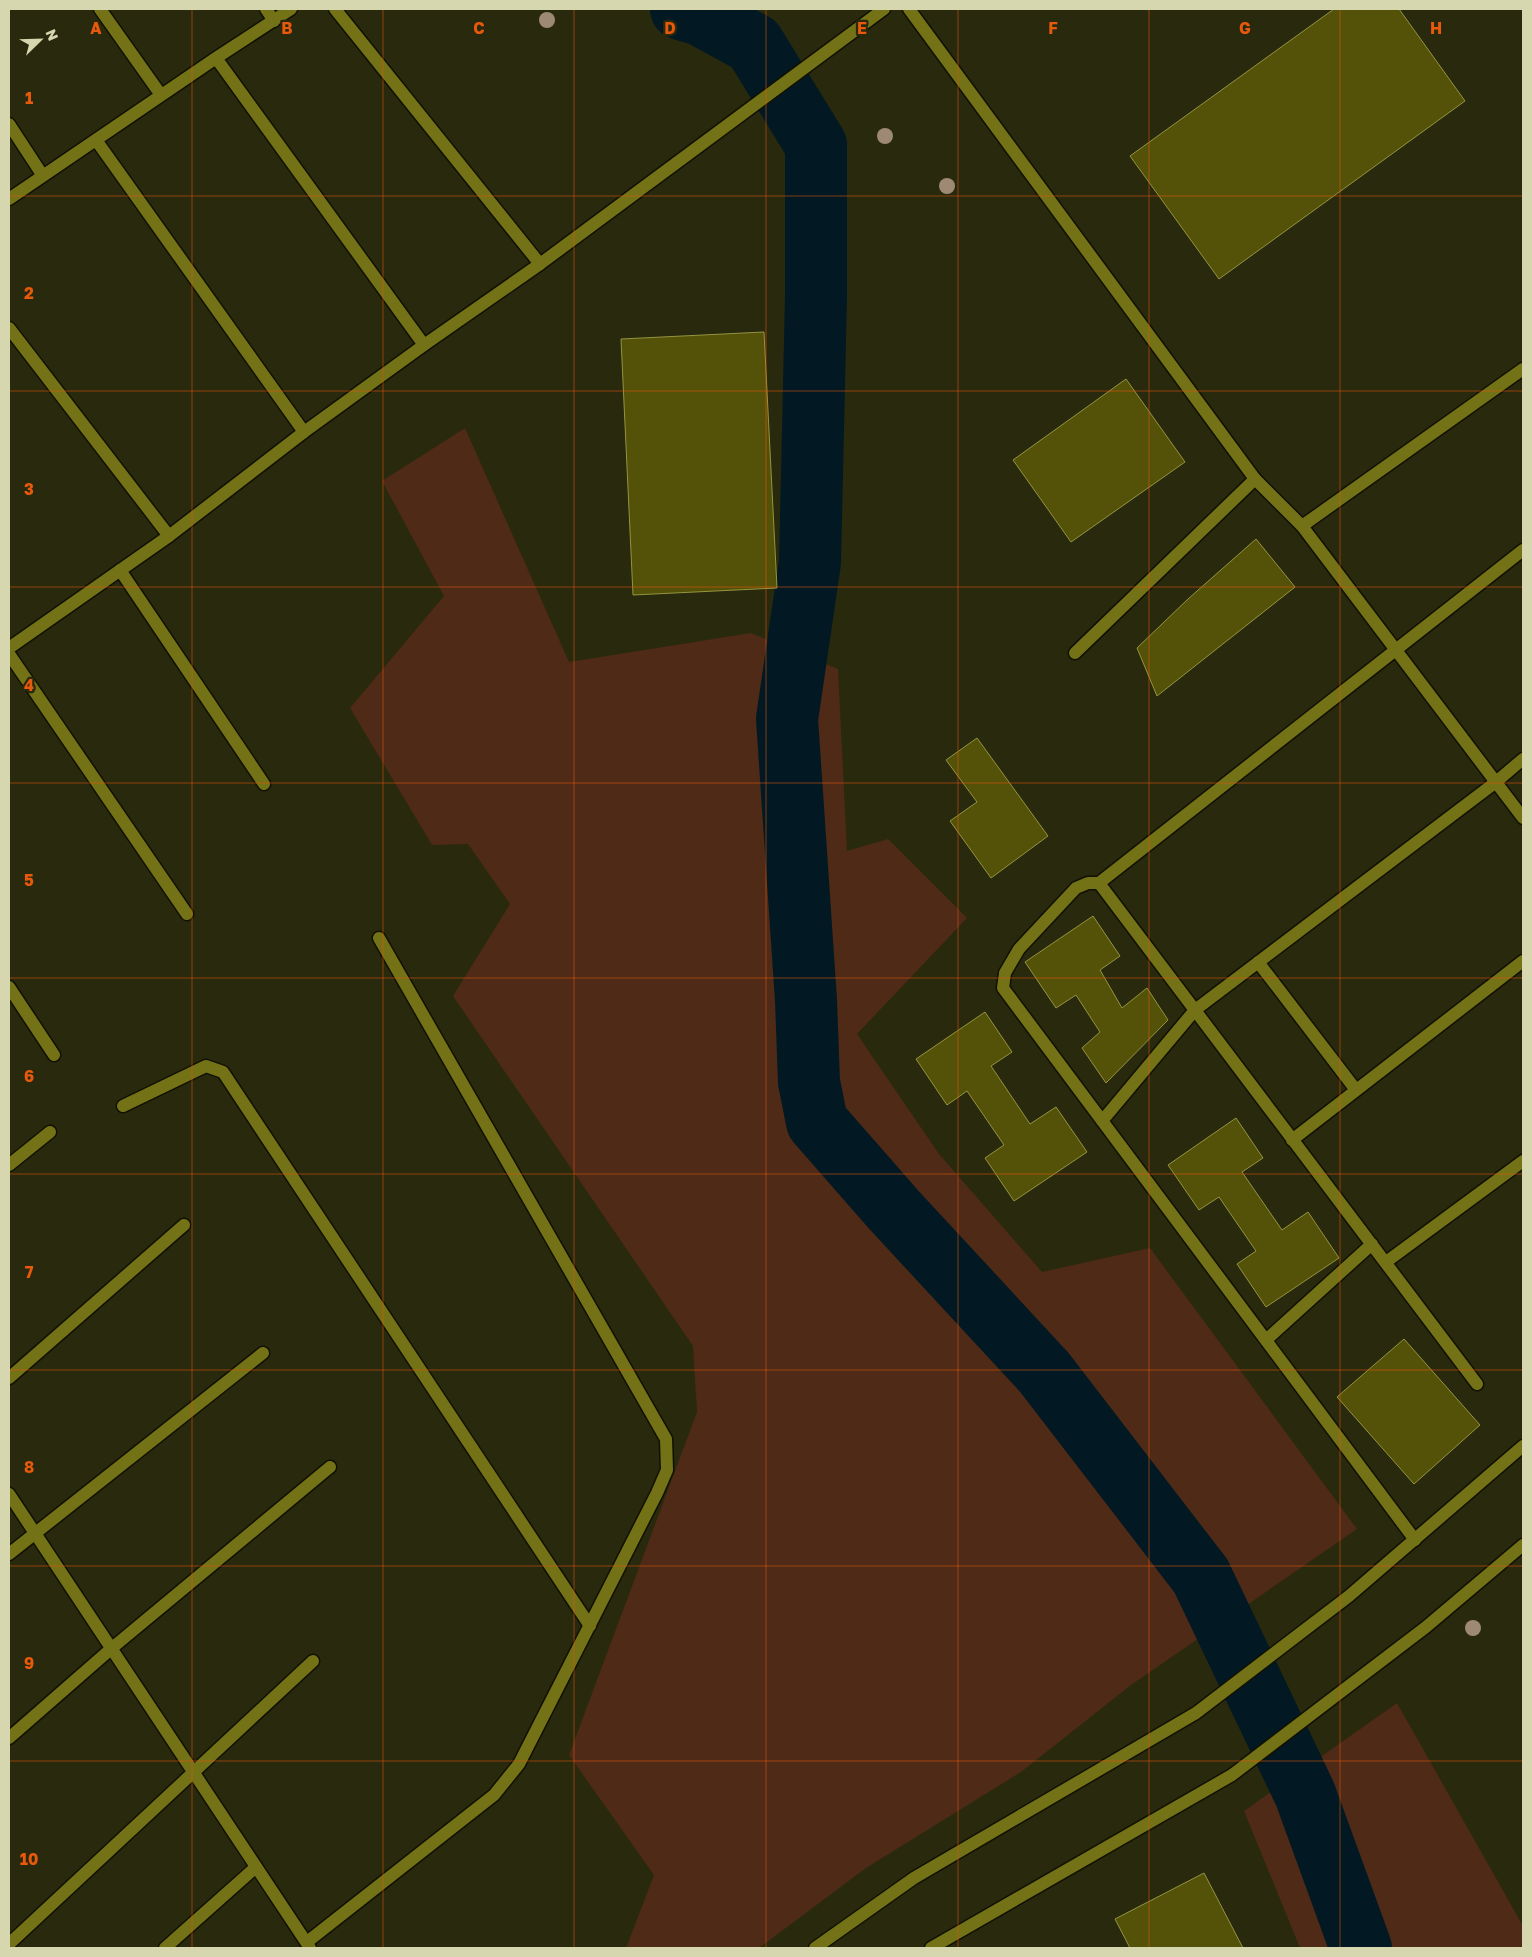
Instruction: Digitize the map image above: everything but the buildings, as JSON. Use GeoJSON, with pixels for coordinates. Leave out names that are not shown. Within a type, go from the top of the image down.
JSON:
{"type":"FeatureCollection","features":[{"type":"Feature","properties":{"kind":"street"},"geometry":{"type":"LineString","coordinates":[[100,9],[161,95]]}},
{"type":"Feature","properties":{"kind":"street"},"geometry":{"type":"LineString","coordinates":[[266,9],[274,21]]}},
{"type":"Feature","properties":{"kind":"street"},"geometry":{"type":"LineString","coordinates":[[9,199],[291,9]]}},
{"type":"Feature","properties":{"kind":"street"},"geometry":{"type":"LineString","coordinates":[[335,9],[540,264]]}},
{"type":"Feature","properties":{"kind":"street"},"geometry":{"type":"LineString","coordinates":[[9,648],[170,536],[304,432],[540,264],[884,9]]}},
{"type":"Feature","properties":{"kind":"street"},"geometry":{"type":"LineString","coordinates":[[909,9],[1255,479],[1302,526],[1523,818]]}},
{"type":"Feature","properties":{"kind":"street"},"geometry":{"type":"LineString","coordinates":[[216,58],[424,345]]}},
{"type":"Feature","properties":{"kind":"street"},"geometry":{"type":"LineString","coordinates":[[9,124],[43,176]]}},
{"type":"Feature","properties":{"kind":"street"},"geometry":{"type":"LineString","coordinates":[[96,140],[304,432]]}},
{"type":"Feature","properties":{"kind":"street"},"geometry":{"type":"LineString","coordinates":[[9,328],[170,536]]}},
{"type":"Feature","properties":{"kind":"street"},"geometry":{"type":"LineString","coordinates":[[1302,526],[1523,369]]}},
{"type":"Feature","properties":{"kind":"street"},"geometry":{"type":"LineString","coordinates":[[1075,654],[1255,479]]}},
{"type":"Feature","properties":{"kind":"street"},"geometry":{"type":"LineString","coordinates":[[1414,1540],[1002,988],[1005,973],[1019,949],[1076,888],[1088,883],[1099,884],[1523,550]]}},
{"type":"Feature","properties":{"kind":"street"},"geometry":{"type":"LineString","coordinates":[[120,570],[264,784]]}},
{"type":"Feature","properties":{"kind":"street"},"geometry":{"type":"LineString","coordinates":[[9,654],[187,914]]}},
{"type":"Feature","properties":{"kind":"street"},"geometry":{"type":"LineString","coordinates":[[1102,1120],[1195,1010],[1496,782],[1523,759]]}},
{"type":"Feature","properties":{"kind":"street"},"geometry":{"type":"LineString","coordinates":[[1099,884],[1477,1384]]}},
{"type":"Feature","properties":{"kind":"street"},"geometry":{"type":"LineString","coordinates":[[9,1494],[308,1945],[494,1795],[519,1764],[667,1470],[666,1439],[379,938]]}},
{"type":"Feature","properties":{"kind":"street"},"geometry":{"type":"LineString","coordinates":[[1292,1140],[1523,961]]}},
{"type":"Feature","properties":{"kind":"street"},"geometry":{"type":"LineString","coordinates":[[1258,962],[1356,1090]]}},
{"type":"Feature","properties":{"kind":"street"},"geometry":{"type":"LineString","coordinates":[[9,987],[54,1055]]}},
{"type":"Feature","properties":{"kind":"street"},"geometry":{"type":"LineString","coordinates":[[123,1106],[206,1066],[223,1072],[590,1626]]}},
{"type":"Feature","properties":{"kind":"street"},"geometry":{"type":"LineString","coordinates":[[9,1165],[50,1132]]}},
{"type":"Feature","properties":{"kind":"street"},"geometry":{"type":"LineString","coordinates":[[1386,1262],[1523,1160]]}},
{"type":"Feature","properties":{"kind":"street"},"geometry":{"type":"LineString","coordinates":[[9,1378],[184,1225]]}},
{"type":"Feature","properties":{"kind":"street"},"geometry":{"type":"LineString","coordinates":[[1266,1340],[1372,1244]]}},
{"type":"Feature","properties":{"kind":"street"},"geometry":{"type":"LineString","coordinates":[[9,1554],[263,1353]]}},
{"type":"Feature","properties":{"kind":"street"},"geometry":{"type":"LineString","coordinates":[[815,1948],[914,1878],[1196,1713],[1349,1596],[1523,1446]]}},
{"type":"Feature","properties":{"kind":"street"},"geometry":{"type":"LineString","coordinates":[[9,1738],[112,1648],[330,1468]]}},
{"type":"Feature","properties":{"kind":"street"},"geometry":{"type":"LineString","coordinates":[[931,1948],[1232,1776],[1426,1628],[1523,1545]]}},
{"type":"Feature","properties":{"kind":"street"},"geometry":{"type":"LineString","coordinates":[[9,1944],[313,1661]]}},
{"type":"Feature","properties":{"kind":"street"},"geometry":{"type":"LineString","coordinates":[[165,1948],[256,1867]]}},
{"type":"Feature","properties":{"kind":"shaded area"},"geometry":{"type":"Polygon","coordinates":[[[465,428],[569,662],[751,633],[838,669],[847,851],[888,839],[967,918],[857,1034],[939,1154],[1042,1272],[1150,1248],[1357,1529],[1131,1685],[1021,1772],[866,1868],[759,1948],[626,1948],[654,1875],[569,1755],[697,1412],[693,1346],[453,996],[510,904],[468,844],[432,845],[350,708],[444,596],[382,481],[465,428]]]}},
{"type":"Feature","properties":{"kind":"shaded area"},"geometry":{"type":"Polygon","coordinates":[[[1397,1703],[1523,1926],[1523,1948],[1300,1948],[1244,1811],[1397,1703]]]}},
{"type":"Feature","properties":{"kind":"waterway"},"geometry":{"type":"LineString","coordinates":[[681,9],[701,15],[754,44],[816,145],[816,296],[810,562],[787,719],[806,1000],[809,1082],[817,1122],[894,1210],[1044,1372],[1201,1576],[1305,1794],[1361,1948]]}}]}
